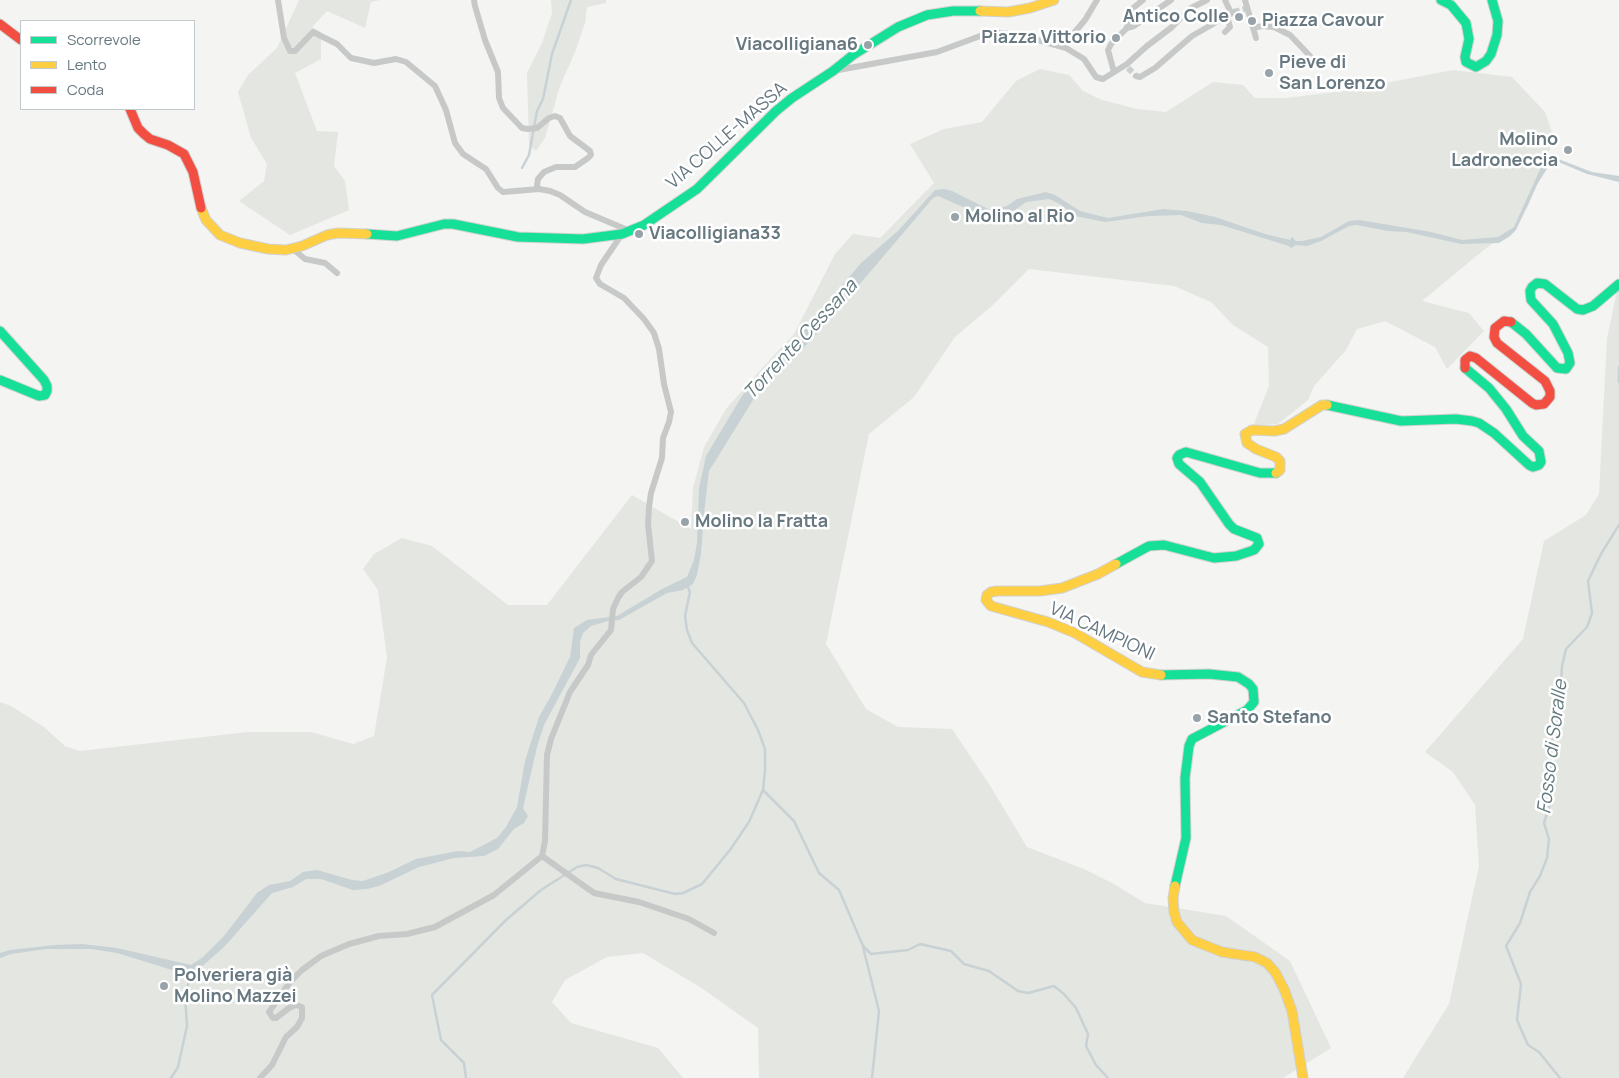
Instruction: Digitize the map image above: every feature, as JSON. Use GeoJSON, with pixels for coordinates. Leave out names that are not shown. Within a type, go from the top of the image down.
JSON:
{"type":"FeatureCollection","features":[{"type":"Feature","properties":{"kind":"street"},"geometry":{"type":"LineString","coordinates":[[260,1078],[272,1065],[286,1036],[297,1027],[302,1018],[302,1007],[296,1005],[276,1018],[272,1018],[269,1012],[290,982],[302,970],[320,956],[349,944],[379,936],[407,934],[435,926],[494,895],[542,856],[546,828],[547,755],[551,739],[570,692],[588,665],[591,656],[612,630],[613,610],[622,592],[641,577],[652,561],[648,524],[649,507],[651,493],[662,458],[663,438],[671,412],[664,384],[659,348],[654,332],[624,298],[600,284],[596,278],[600,265],[626,232],[585,212],[560,195],[550,191],[539,189],[503,192],[498,188],[486,169],[463,154],[455,143],[446,110],[435,86],[406,62],[396,58],[374,63],[351,58],[336,44],[313,32],[295,51],[290,51],[284,38],[278,0]]}},
{"type":"Feature","properties":{"kind":"street"},"geometry":{"type":"LineString","coordinates":[[474,0],[474,6],[485,40],[498,72],[499,98],[503,108],[522,128],[537,128],[549,118],[555,116],[560,118],[570,136],[590,151],[591,155],[575,167],[556,167],[544,172],[538,179],[539,189]]}},
{"type":"Feature","properties":{"kind":"street","name":"VIA COLLE-MASSA"},"geometry":{"type":"LineString","coordinates":[[130,110],[138,128],[150,139],[168,145],[184,154],[193,172],[202,211],[212,228],[220,235],[240,243],[268,249],[293,249],[327,235],[338,233],[349,232],[397,236],[444,224],[462,224],[505,235],[583,238],[626,232],[644,225],[697,189],[776,111],[792,98],[833,71],[853,55],[898,27],[927,15],[953,11],[1008,12],[1030,8],[1054,0]]}},
{"type":"Feature","properties":{"kind":"street"},"geometry":{"type":"LineString","coordinates":[[1038,40],[1067,38],[1085,20],[1097,0]]}},
{"type":"Feature","properties":{"kind":"street"},"geometry":{"type":"LineString","coordinates":[[1126,28],[1128,15],[1143,0]]}},
{"type":"Feature","properties":{"kind":"street"},"geometry":{"type":"LineString","coordinates":[[1114,72],[1108,50],[1111,43],[1126,28],[1134,26],[1171,0]]}},
{"type":"Feature","properties":{"kind":"street"},"geometry":{"type":"LineString","coordinates":[[1188,0],[1191,8]]}},
{"type":"Feature","properties":{"kind":"street"},"geometry":{"type":"LineString","coordinates":[[833,71],[936,52],[991,32],[1020,35],[1073,51],[1087,62],[1098,78],[1103,79],[1126,67],[1191,8],[1206,0]]}},
{"type":"Feature","properties":{"kind":"street"},"geometry":{"type":"LineString","coordinates":[[1225,0],[1231,13],[1230,27],[1225,32]]}},
{"type":"Feature","properties":{"kind":"street"},"geometry":{"type":"LineString","coordinates":[[1245,0],[1256,38]]}},
{"type":"Feature","properties":{"kind":"street"},"geometry":{"type":"LineString","coordinates":[[1441,0],[1460,14],[1466,23],[1469,38],[1465,57],[1470,65],[1476,67],[1486,61],[1491,54],[1497,35],[1498,22],[1492,0]]}},
{"type":"Feature","properties":{"kind":"street"},"geometry":{"type":"LineString","coordinates":[[1136,76],[1140,77],[1155,68],[1192,36],[1231,13]]}},
{"type":"Feature","properties":{"kind":"street"},"geometry":{"type":"LineString","coordinates":[[0,24],[20,39]]}},
{"type":"Feature","properties":{"kind":"street"},"geometry":{"type":"LineString","coordinates":[[1253,28],[1262,26],[1274,27],[1290,35],[1311,57]]}},
{"type":"Feature","properties":{"kind":"street"},"geometry":{"type":"LineString","coordinates":[[293,249],[305,258],[326,263],[337,273]]}},
{"type":"Feature","properties":{"kind":"street","name":"VIA CAMPIONI"},"geometry":{"type":"LineString","coordinates":[[1303,1078],[1292,1011],[1275,972],[1267,963],[1255,957],[1222,952],[1192,940],[1177,922],[1174,912],[1173,898],[1186,838],[1185,778],[1189,746],[1192,739],[1200,734],[1247,710],[1254,702],[1253,689],[1238,677],[1209,674],[1158,675],[1142,672],[1075,633],[1048,622],[991,606],[986,600],[987,595],[997,591],[1040,591],[1062,588],[1098,574],[1142,548],[1149,546],[1164,546],[1214,558],[1236,556],[1254,550],[1259,544],[1257,538],[1234,529],[1229,524],[1200,482],[1179,464],[1177,458],[1186,452],[1260,473],[1275,472],[1280,470],[1282,465],[1280,460],[1247,443],[1245,439],[1246,434],[1252,430],[1274,431],[1284,429],[1322,404],[1332,404],[1400,421],[1456,419],[1479,423],[1494,433],[1530,465],[1536,467],[1541,462],[1539,451],[1518,430],[1506,409],[1489,388],[1465,369],[1465,360],[1470,356],[1476,358],[1532,404],[1544,404],[1550,397],[1550,392],[1544,380],[1497,343],[1494,337],[1495,328],[1504,321],[1512,322],[1526,334],[1557,368],[1566,369],[1570,362],[1568,353],[1553,324],[1531,300],[1530,291],[1532,287],[1537,283],[1545,284],[1577,309],[1583,310],[1593,306],[1619,284]]}},
{"type":"Feature","properties":{"kind":"street"},"geometry":{"type":"LineString","coordinates":[[0,331],[44,380],[47,391],[45,395],[38,396],[0,380]]}},
{"type":"Feature","properties":{"kind":"street"},"geometry":{"type":"LineString","coordinates":[[542,856],[594,893],[639,902],[689,919],[714,933]]}},
{"type":"Feature","properties":{"kind":"shaded area"},"geometry":{"type":"Polygon","coordinates":[[[299,0],[380,0],[371,2],[365,28],[327,11],[312,27],[321,32],[321,59],[295,73],[317,131],[338,132],[334,166],[345,181],[349,210],[290,235],[239,201],[264,181],[267,164],[251,138],[238,92],[248,75],[277,48],[299,0]]]}},
{"type":"Feature","properties":{"kind":"shaded area"},"geometry":{"type":"Polygon","coordinates":[[[551,0],[606,0],[606,3],[587,7],[585,23],[560,86],[545,138],[536,151],[529,145],[527,73],[542,43],[552,13],[551,0]]]}},
{"type":"Feature","properties":{"kind":"shaded area"},"geometry":{"type":"Polygon","coordinates":[[[1040,69],[1069,75],[1083,91],[1102,100],[1137,109],[1166,112],[1213,82],[1243,85],[1255,98],[1286,98],[1344,91],[1453,70],[1512,77],[1545,112],[1554,138],[1529,204],[1516,228],[1485,249],[1422,301],[1469,313],[1484,331],[1447,369],[1435,347],[1385,321],[1357,329],[1346,350],[1314,386],[1308,400],[1278,424],[1253,426],[1269,386],[1268,347],[1233,325],[1211,302],[1174,286],[1029,269],[994,304],[955,337],[914,397],[869,434],[826,644],[866,709],[898,727],[952,729],[989,784],[1027,847],[1084,869],[1145,903],[1226,916],[1290,961],[1331,1048],[1283,1078],[759,1078],[758,1028],[700,987],[643,953],[607,957],[565,980],[552,1002],[571,1023],[658,1048],[683,1078],[0,1078],[0,702],[11,706],[44,727],[65,746],[80,751],[248,732],[311,732],[353,744],[374,736],[387,658],[378,590],[363,569],[374,554],[402,538],[432,546],[508,605],[547,605],[632,495],[691,529],[693,488],[704,447],[726,409],[794,334],[835,254],[853,234],[880,238],[934,183],[910,144],[944,129],[982,122],[1016,81],[1040,69]]]}},
{"type":"Feature","properties":{"kind":"shaded area"},"geometry":{"type":"Polygon","coordinates":[[[1619,282],[1619,1078],[1403,1078],[1449,1004],[1479,866],[1475,805],[1453,772],[1425,752],[1523,639],[1544,541],[1586,515],[1599,494],[1607,338],[1619,282]]]}},
{"type":"Feature","properties":{"kind":"water","name":"Torrente Cessana"},"geometry":{"type":"Polygon","coordinates":[[[1553,157],[1592,172],[1619,176],[1619,182],[1587,174],[1556,161],[1550,164],[1538,183],[1516,230],[1499,243],[1461,244],[1407,232],[1388,231],[1357,225],[1349,226],[1321,241],[1307,246],[1296,245],[1291,248],[1221,225],[1202,223],[1181,215],[1149,216],[1105,222],[1075,216],[1060,204],[1049,199],[1026,202],[1015,210],[988,218],[938,196],[933,198],[824,326],[790,362],[766,379],[709,471],[701,554],[697,575],[693,584],[683,590],[667,593],[619,620],[591,626],[583,633],[580,642],[580,658],[544,725],[537,747],[523,808],[528,816],[524,823],[514,829],[498,849],[484,856],[454,858],[419,867],[379,886],[367,889],[353,890],[321,879],[306,879],[293,887],[272,893],[224,947],[199,969],[185,974],[117,953],[92,949],[46,949],[11,954],[0,958],[0,953],[10,950],[82,944],[117,948],[191,965],[203,957],[224,936],[257,893],[269,885],[290,881],[303,872],[317,870],[352,880],[363,881],[389,872],[416,859],[458,851],[470,852],[497,838],[506,827],[517,807],[525,761],[539,717],[570,657],[574,628],[587,620],[617,616],[662,589],[687,577],[694,560],[697,543],[699,488],[706,456],[742,396],[773,361],[791,346],[861,263],[898,231],[935,190],[944,189],[952,191],[990,210],[1007,206],[1017,199],[1046,192],[1055,195],[1080,211],[1108,218],[1163,209],[1187,211],[1215,217],[1265,234],[1290,240],[1292,237],[1296,241],[1321,237],[1349,221],[1359,220],[1431,232],[1462,240],[1498,237],[1514,227],[1542,165],[1553,157]]]}},
{"type":"Feature","properties":{"kind":"waterway"},"geometry":{"type":"LineString","coordinates":[[522,168],[529,155],[537,111],[543,99],[552,54],[571,0]]}},
{"type":"Feature","properties":{"kind":"waterway","name":"Fosso di Soralle"},"geometry":{"type":"LineString","coordinates":[[1619,367],[1619,382]]}},
{"type":"Feature","properties":{"kind":"waterway","name":"Fosso di Soralle"},"geometry":{"type":"LineString","coordinates":[[1560,1078],[1539,1052],[1528,1045],[1517,1020],[1521,984],[1506,946],[1520,923],[1530,892],[1540,876],[1547,858],[1549,839],[1544,823],[1550,804],[1551,745],[1559,717],[1562,666],[1566,649],[1587,627],[1592,613],[1588,581],[1601,554],[1619,525]]}},
{"type":"Feature","properties":{"kind":"waterway"},"geometry":{"type":"LineString","coordinates":[[466,1078],[464,1063],[441,1040],[432,995],[506,920],[541,890],[577,867],[586,865],[598,868],[616,879],[675,894],[683,893],[702,884],[730,850],[749,822],[763,790],[765,749],[758,730],[744,703],[692,643],[687,630],[685,616],[690,592],[687,585]]}},
{"type":"Feature","properties":{"kind":"waterway"},"geometry":{"type":"LineString","coordinates":[[763,790],[794,821],[819,873],[839,890],[863,946],[871,954],[908,950],[920,944],[951,951],[964,964],[989,971],[1018,991],[1028,993],[1054,986],[1076,1008],[1088,1034],[1086,1046],[1096,1065],[1108,1078]]}},
{"type":"Feature","properties":{"kind":"waterway"},"geometry":{"type":"LineString","coordinates":[[863,947],[879,1011],[872,1078]]}},
{"type":"Feature","properties":{"kind":"waterway"},"geometry":{"type":"LineString","coordinates":[[171,1078],[178,1067],[187,1026],[185,996],[189,981],[188,971]]}},
{"type":"Feature","properties":{"kind":"tunnel"},"geometry":{"type":"LineString","coordinates":[[1234,12],[1248,8]]}},
{"type":"Feature","properties":{"kind":"tunnel"},"geometry":{"type":"LineString","coordinates":[[1128,68],[1136,76]]}},
{"type":"Feature","properties":{"kind":"traffic: fast"},"geometry":{"type":"LineString","coordinates":[[1441,0],[1451,5],[1466,23],[1469,39],[1465,57],[1466,62],[1476,67],[1486,61],[1491,54],[1497,35],[1498,21],[1492,0]]}},
{"type":"Feature","properties":{"kind":"traffic: fast"},"geometry":{"type":"LineString","coordinates":[[367,234],[397,236],[444,224],[453,224],[518,237],[583,239],[622,234],[644,225],[697,189],[776,111],[853,55],[898,27],[927,15],[953,11],[980,11]]}},
{"type":"Feature","properties":{"kind":"traffic: fast"},"geometry":{"type":"LineString","coordinates":[[1511,322],[1526,334],[1557,368],[1566,369],[1570,363],[1568,353],[1553,324],[1531,300],[1530,291],[1532,287],[1537,283],[1545,284],[1577,309],[1583,310],[1593,306],[1619,284]]}},
{"type":"Feature","properties":{"kind":"traffic: fast"},"geometry":{"type":"LineString","coordinates":[[0,331],[44,380],[47,391],[45,395],[39,396],[0,380]]}},
{"type":"Feature","properties":{"kind":"traffic: fast"},"geometry":{"type":"LineString","coordinates":[[1327,405],[1401,421],[1456,419],[1472,421],[1479,423],[1494,433],[1529,465],[1533,467],[1539,465],[1541,462],[1539,451],[1523,436],[1506,409],[1489,388],[1465,368]]}},
{"type":"Feature","properties":{"kind":"traffic: fast"},"geometry":{"type":"LineString","coordinates":[[1116,564],[1149,546],[1164,545],[1214,558],[1236,556],[1254,550],[1259,544],[1257,538],[1234,529],[1229,524],[1200,482],[1179,464],[1177,458],[1179,455],[1186,452],[1260,473],[1276,473]]}},
{"type":"Feature","properties":{"kind":"traffic: fast"},"geometry":{"type":"LineString","coordinates":[[1161,675],[1209,674],[1238,677],[1253,689],[1254,702],[1247,710],[1192,739],[1189,746],[1185,778],[1186,838],[1175,886]]}},
{"type":"Feature","properties":{"kind":"traffic: slow"},"geometry":{"type":"LineString","coordinates":[[980,11],[1008,12],[1030,8],[1054,0]]}},
{"type":"Feature","properties":{"kind":"traffic: slow"},"geometry":{"type":"LineString","coordinates":[[201,208],[206,220],[220,235],[240,243],[268,249],[286,250],[302,246],[327,235],[338,233],[367,234]]}},
{"type":"Feature","properties":{"kind":"traffic: slow"},"geometry":{"type":"LineString","coordinates":[[1276,473],[1280,470],[1280,461],[1276,457],[1247,443],[1245,434],[1252,430],[1274,431],[1284,429],[1322,405],[1327,405]]}},
{"type":"Feature","properties":{"kind":"traffic: slow"},"geometry":{"type":"LineString","coordinates":[[1116,564],[1098,574],[1062,588],[1040,591],[997,591],[987,595],[986,600],[991,606],[1048,622],[1075,633],[1142,672],[1161,675]]}},
{"type":"Feature","properties":{"kind":"traffic: slow"},"geometry":{"type":"LineString","coordinates":[[1175,886],[1173,898],[1177,922],[1192,940],[1222,952],[1255,957],[1267,963],[1275,972],[1292,1011],[1303,1078]]}},
{"type":"Feature","properties":{"kind":"traffic: jam"},"geometry":{"type":"LineString","coordinates":[[0,24],[20,39]]}},
{"type":"Feature","properties":{"kind":"traffic: jam"},"geometry":{"type":"LineString","coordinates":[[130,110],[138,128],[150,139],[168,145],[184,154],[193,172],[201,208]]}},
{"type":"Feature","properties":{"kind":"traffic: jam"},"geometry":{"type":"LineString","coordinates":[[1465,368],[1465,360],[1470,356],[1476,358],[1532,403],[1536,405],[1544,404],[1550,397],[1550,391],[1545,381],[1497,343],[1494,337],[1495,328],[1504,321],[1511,322]]}},
{"type":"Feature","properties":{"kind":"place","name":"Antico Colle"},"geometry":{"type":"Point","coordinates":[1239,17]}},
{"type":"Feature","properties":{"kind":"place","name":"Piazza Cavour"},"geometry":{"type":"Point","coordinates":[1252,21]}},
{"type":"Feature","properties":{"kind":"place","name":"Piazza Vittorio"},"geometry":{"type":"Point","coordinates":[1116,38]}},
{"type":"Feature","properties":{"kind":"place","name":"Viacolligiana6"},"geometry":{"type":"Point","coordinates":[868,45]}},
{"type":"Feature","properties":{"kind":"place","name":"Pieve di San Lorenzo"},"geometry":{"type":"Point","coordinates":[1269,73]}},
{"type":"Feature","properties":{"kind":"place","name":"Molino Ladroneccia"},"geometry":{"type":"Point","coordinates":[1568,150]}},
{"type":"Feature","properties":{"kind":"place","name":"Molino al Rio"},"geometry":{"type":"Point","coordinates":[955,217]}},
{"type":"Feature","properties":{"kind":"place","name":"Viacolligiana33"},"geometry":{"type":"Point","coordinates":[639,234]}},
{"type":"Feature","properties":{"kind":"place","name":"Molino la Fratta"},"geometry":{"type":"Point","coordinates":[685,522]}},
{"type":"Feature","properties":{"kind":"place","name":"Santo Stefano"},"geometry":{"type":"Point","coordinates":[1197,718]}},
{"type":"Feature","properties":{"kind":"place","name":"Polveriera già Molino Mazzei"},"geometry":{"type":"Point","coordinates":[164,986]}}]}
